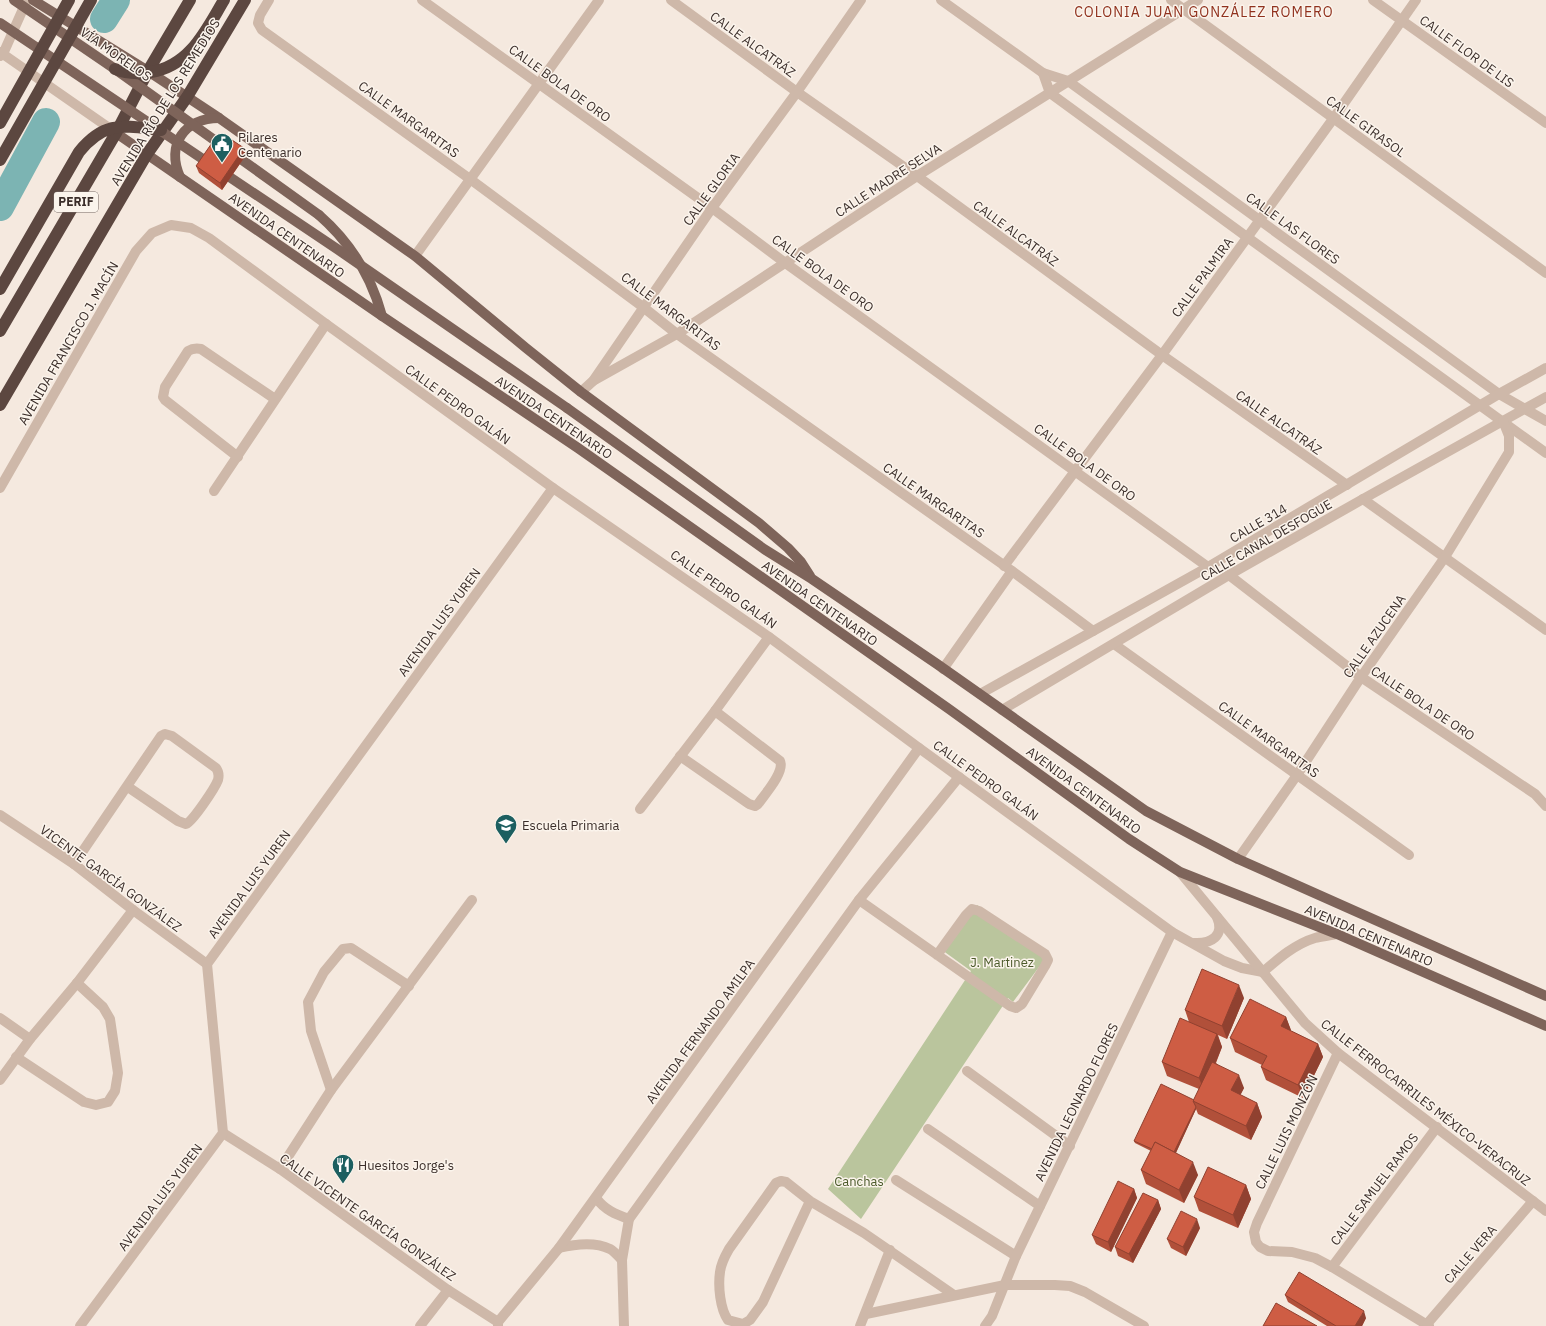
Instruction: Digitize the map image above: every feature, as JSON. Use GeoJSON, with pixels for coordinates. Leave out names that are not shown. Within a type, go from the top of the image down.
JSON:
{"type":"FeatureCollection","features":[{"type":"Feature","properties":{"kind":"highway"},"geometry":{"type":"LineString","coordinates":[[0,123],[69,0]]}},
{"type":"Feature","properties":{"kind":"highway"},"geometry":{"type":"LineString","coordinates":[[0,160],[91,0]]}},
{"type":"Feature","properties":{"kind":"highway","name":"AVENIDA RÍO DE LOS REMEDIOS"},"geometry":{"type":"LineString","coordinates":[[0,330],[116,133],[148,71],[190,0]]}},
{"type":"Feature","properties":{"kind":"highway"},"geometry":{"type":"LineString","coordinates":[[115,69],[124,72],[145,73],[166,68],[178,62],[189,54],[198,44],[224,0]]}},
{"type":"Feature","properties":{"kind":"highway","name":"AVENIDA RÍO DE LOS REMEDIOS"},"geometry":{"type":"LineString","coordinates":[[0,406],[147,154],[187,97],[245,0]]}},
{"type":"Feature","properties":{"kind":"highway"},"geometry":{"type":"LineString","coordinates":[[0,289],[79,152],[89,140],[102,131],[115,128],[129,127],[161,130]]}},
{"type":"Feature","properties":{"kind":"main road","name":"VÍA MORELOS"},"geometry":{"type":"LineString","coordinates":[[14,0],[115,69],[319,215],[332,226],[354,253],[371,283],[382,316]]}},
{"type":"Feature","properties":{"kind":"main road"},"geometry":{"type":"LineString","coordinates":[[33,0],[148,71]]}},
{"type":"Feature","properties":{"kind":"main road"},"geometry":{"type":"LineString","coordinates":[[0,23],[161,130]]}},
{"type":"Feature","properties":{"kind":"main road","name":"AVENIDA CENTENARIO"},"geometry":{"type":"LineString","coordinates":[[148,71],[219,118],[415,256],[581,392],[759,523],[788,548],[801,562],[812,579]]}},
{"type":"Feature","properties":{"kind":"main road"},"geometry":{"type":"LineString","coordinates":[[180,177],[175,156],[177,144],[181,136],[194,123],[206,119],[219,118]]}},
{"type":"Feature","properties":{"kind":"main road","name":"AVENIDA CENTENARIO"},"geometry":{"type":"LineString","coordinates":[[161,130],[343,252],[567,408],[764,549],[812,579],[980,694],[1146,811],[1238,859],[1546,996]]}},
{"type":"Feature","properties":{"kind":"main road","name":"AVENIDA CENTENARIO"},"geometry":{"type":"LineString","coordinates":[[116,133],[382,316],[584,452],[949,709],[1129,839],[1180,872],[1337,934],[1546,1026]]}},
{"type":"Feature","properties":{"kind":"street"},"geometry":{"type":"LineString","coordinates":[[28,0],[1,54],[116,133]]}},
{"type":"Feature","properties":{"kind":"street","name":"CALLE MARGARITAS"},"geometry":{"type":"LineString","coordinates":[[269,0],[258,23],[262,30],[470,179],[643,307],[677,334],[1093,631]]}},
{"type":"Feature","properties":{"kind":"street","name":"CALLE BOLA DE ORO"},"geometry":{"type":"LineString","coordinates":[[422,0],[1208,567]]}},
{"type":"Feature","properties":{"kind":"street"},"geometry":{"type":"LineString","coordinates":[[415,256],[599,0]]}},
{"type":"Feature","properties":{"kind":"street","name":"CALLE ALCATRÁZ"},"geometry":{"type":"LineString","coordinates":[[670,0],[797,92],[917,176],[1162,355],[1347,485]]}},
{"type":"Feature","properties":{"kind":"street","name":"CALLE GLORIA"},"geometry":{"type":"LineString","coordinates":[[581,392],[593,381],[712,208],[797,92],[861,0]]}},
{"type":"Feature","properties":{"kind":"street","name":"CALLE LAS FLORES"},"geometry":{"type":"LineString","coordinates":[[941,0],[1043,73],[1068,81],[1499,394],[1526,408]]}},
{"type":"Feature","properties":{"kind":"street","name":"CALLE GIRASOL"},"geometry":{"type":"LineString","coordinates":[[1171,0],[1546,273]]}},
{"type":"Feature","properties":{"kind":"street","name":"CALLE MADRE SELVA"},"geometry":{"type":"LineString","coordinates":[[593,381],[677,334],[784,262],[917,176],[1198,0]]}},
{"type":"Feature","properties":{"kind":"street","name":"CALLE FLOR DE LIS"},"geometry":{"type":"LineString","coordinates":[[1373,0],[1546,123]]}},
{"type":"Feature","properties":{"kind":"street","name":"CALLE PALMIRA"},"geometry":{"type":"LineString","coordinates":[[943,669],[1075,470],[1162,355],[1334,119],[1416,0]]}},
{"type":"Feature","properties":{"kind":"street"},"geometry":{"type":"LineString","coordinates":[[1043,73],[1050,93],[1546,453]]}},
{"type":"Feature","properties":{"kind":"street","name":"CALLE PEDRO GALÁN"},"geometry":{"type":"LineString","coordinates":[[172,225],[191,228],[209,238],[553,488],[770,637],[919,748],[1172,932],[1224,961],[1242,968],[1263,972]]}},
{"type":"Feature","properties":{"kind":"street","name":"AVENIDA FRANCISCO J. MACÍN"},"geometry":{"type":"LineString","coordinates":[[0,488],[136,251],[152,233],[172,225]]}},
{"type":"Feature","properties":{"kind":"street"},"geometry":{"type":"LineString","coordinates":[[214,491],[326,324]]}},
{"type":"Feature","properties":{"kind":"street"},"geometry":{"type":"LineString","coordinates":[[238,457],[165,400],[163,397],[165,386],[186,354],[192,348],[201,349],[276,399]]}},
{"type":"Feature","properties":{"kind":"street","name":"CALLE 314"},"geometry":{"type":"LineString","coordinates":[[980,694],[1208,567],[1499,394],[1546,368]]}},
{"type":"Feature","properties":{"kind":"street","name":"CALLE CANAL DESFOGUE"},"geometry":{"type":"LineString","coordinates":[[1002,710],[1229,575],[1546,397]]}},
{"type":"Feature","properties":{"kind":"street"},"geometry":{"type":"LineString","coordinates":[[1526,408],[1546,421]]}},
{"type":"Feature","properties":{"kind":"street","name":"CALLE AZUCENA"},"geometry":{"type":"LineString","coordinates":[[1238,859],[1297,775],[1361,677],[1445,557],[1509,452],[1509,436],[1503,421]]}},
{"type":"Feature","properties":{"kind":"street","name":"AVENIDA LUIS YUREN"},"geometry":{"type":"LineString","coordinates":[[207,964],[553,488]]}},
{"type":"Feature","properties":{"kind":"street"},"geometry":{"type":"LineString","coordinates":[[1363,499],[1546,630]]}},
{"type":"Feature","properties":{"kind":"street","name":"CALLE BOLA DE ORO"},"geometry":{"type":"LineString","coordinates":[[1229,575],[1361,677],[1535,794],[1546,806]]}},
{"type":"Feature","properties":{"kind":"street"},"geometry":{"type":"LineString","coordinates":[[640,809],[770,637]]}},
{"type":"Feature","properties":{"kind":"street","name":"CALLE MARGARITAS"},"geometry":{"type":"LineString","coordinates":[[1114,644],[1409,855]]}},
{"type":"Feature","properties":{"kind":"street"},"geometry":{"type":"LineString","coordinates":[[680,756],[749,804],[755,806],[758,804],[780,772],[782,768],[780,761],[715,711]]}},
{"type":"Feature","properties":{"kind":"street"},"geometry":{"type":"LineString","coordinates":[[74,864],[128,787],[158,739],[165,734],[172,736],[216,768],[219,775],[216,784],[192,820],[186,824],[178,821],[128,787]]}},
{"type":"Feature","properties":{"kind":"street","name":"AVENIDA FERNANDO AMILPA"},"geometry":{"type":"LineString","coordinates":[[498,1324],[560,1248],[919,748]]}},
{"type":"Feature","properties":{"kind":"street"},"geometry":{"type":"LineString","coordinates":[[624,1326],[622,1260],[629,1219],[859,900],[960,777]]}},
{"type":"Feature","properties":{"kind":"street","name":"VICENTE GARCÍA GONZÁLEZ"},"geometry":{"type":"LineString","coordinates":[[0,815],[74,864],[133,910],[207,964]]}},
{"type":"Feature","properties":{"kind":"street","name":"CALLE FERROCARRILES MÉXICO-VERACRUZ"},"geometry":{"type":"LineString","coordinates":[[1180,872],[1305,1023],[1338,1053],[1546,1211]]}},
{"type":"Feature","properties":{"kind":"street"},"geometry":{"type":"LineString","coordinates":[[280,1169],[331,1090],[472,900]]}},
{"type":"Feature","properties":{"kind":"street"},"geometry":{"type":"LineString","coordinates":[[859,900],[937,955],[1010,1006],[1016,1008],[1022,1004],[1046,966],[1048,960],[1045,954],[979,911],[972,909],[937,955]]}},
{"type":"Feature","properties":{"kind":"street"},"geometry":{"type":"LineString","coordinates":[[0,1080],[16,1057],[77,983],[133,910]]}},
{"type":"Feature","properties":{"kind":"street"},"geometry":{"type":"LineString","coordinates":[[1193,943],[1205,943],[1215,938],[1218,933],[1219,923],[1215,914]]}},
{"type":"Feature","properties":{"kind":"street","name":"AVENIDA LEONARDO FLORES"},"geometry":{"type":"LineString","coordinates":[[985,1326],[992,1316],[1016,1256],[1172,932]]}},
{"type":"Feature","properties":{"kind":"street"},"geometry":{"type":"LineString","coordinates":[[1263,972],[1289,951],[1302,944],[1315,938],[1337,934]]}},
{"type":"Feature","properties":{"kind":"street"},"geometry":{"type":"LineString","coordinates":[[331,1090],[311,1031],[308,1004],[310,997],[324,972],[340,952],[347,948],[351,948],[409,986]]}},
{"type":"Feature","properties":{"kind":"street"},"geometry":{"type":"LineString","coordinates":[[207,964],[223,1133]]}},
{"type":"Feature","properties":{"kind":"street"},"geometry":{"type":"LineString","coordinates":[[16,1057],[84,1102],[96,1106],[108,1102],[115,1091],[118,1073],[110,1020],[103,1007],[77,983]]}},
{"type":"Feature","properties":{"kind":"street"},"geometry":{"type":"LineString","coordinates":[[0,1018],[30,1040]]}},
{"type":"Feature","properties":{"kind":"street","name":"CALLE LUIS MONZÓN"},"geometry":{"type":"LineString","coordinates":[[1332,1267],[1315,1258],[1292,1252],[1268,1251],[1260,1247],[1256,1242],[1254,1232],[1338,1053]]}},
{"type":"Feature","properties":{"kind":"street"},"geometry":{"type":"LineString","coordinates":[[967,1071],[1070,1146]]}},
{"type":"Feature","properties":{"kind":"street","name":"CALLE SAMUEL RAMOS"},"geometry":{"type":"LineString","coordinates":[[1332,1267],[1437,1127]]}},
{"type":"Feature","properties":{"kind":"street"},"geometry":{"type":"LineString","coordinates":[[928,1129],[1040,1206]]}},
{"type":"Feature","properties":{"kind":"street","name":"AVENIDA LUIS YUREN"},"geometry":{"type":"LineString","coordinates":[[80,1326],[223,1133]]}},
{"type":"Feature","properties":{"kind":"street","name":"CALLE VICENTE GARCÍA GONZÁLEZ"},"geometry":{"type":"LineString","coordinates":[[223,1133],[280,1169],[448,1290],[498,1324]]}},
{"type":"Feature","properties":{"kind":"street"},"geometry":{"type":"LineString","coordinates":[[896,1180],[1016,1256]]}},
{"type":"Feature","properties":{"kind":"street"},"geometry":{"type":"LineString","coordinates":[[810,1201],[763,1302],[750,1320],[743,1324],[728,1320],[723,1313],[721,1302],[720,1272],[722,1260],[729,1248],[778,1181],[784,1181],[810,1201],[864,1233],[954,1295]]}},
{"type":"Feature","properties":{"kind":"street"},"geometry":{"type":"LineString","coordinates":[[596,1198],[603,1207],[615,1214],[629,1219]]}},
{"type":"Feature","properties":{"kind":"street","name":"CALLE VERA"},"geometry":{"type":"LineString","coordinates":[[1428,1325],[1533,1201]]}},
{"type":"Feature","properties":{"kind":"street"},"geometry":{"type":"LineString","coordinates":[[560,1248],[575,1244],[592,1244],[610,1249],[622,1260]]}},
{"type":"Feature","properties":{"kind":"street"},"geometry":{"type":"LineString","coordinates":[[860,1326],[890,1250]]}},
{"type":"Feature","properties":{"kind":"street"},"geometry":{"type":"LineString","coordinates":[[1332,1267],[1428,1325]]}},
{"type":"Feature","properties":{"kind":"street"},"geometry":{"type":"LineString","coordinates":[[866,1314],[1005,1285],[1070,1286],[1085,1292],[1139,1325]]}},
{"type":"Feature","properties":{"kind":"street"},"geometry":{"type":"LineString","coordinates":[[420,1326],[448,1290]]}},
{"type":"Feature","properties":{"kind":"green space","name":"J. Martinez"},"geometry":{"type":"Polygon","coordinates":[[[977,905],[1048,955],[1013,1002],[1008,998],[861,1219],[828,1189],[971,971],[942,950],[977,905]]]}},
{"type":"Feature","properties":{"kind":"building","name":"Pilares Centenario"},"geometry":{"type":"Polygon","coordinates":[[[214,140],[226,148],[232,140],[244,148],[220,183],[196,166],[214,140]]]}},
{"type":"Feature","properties":{"kind":"building"},"geometry":{"type":"Polygon","coordinates":[[[1202,969],[1239,985],[1222,1026],[1185,1010],[1202,969]]]}},
{"type":"Feature","properties":{"kind":"building"},"geometry":{"type":"Polygon","coordinates":[[[1250,999],[1286,1017],[1281,1026],[1318,1044],[1298,1085],[1261,1067],[1267,1056],[1230,1038],[1250,999]]]}},
{"type":"Feature","properties":{"kind":"building"},"geometry":{"type":"Polygon","coordinates":[[[1180,1018],[1217,1034],[1199,1078],[1162,1062],[1180,1018]]]}},
{"type":"Feature","properties":{"kind":"building"},"geometry":{"type":"Polygon","coordinates":[[[1212,1062],[1239,1075],[1231,1090],[1257,1103],[1246,1126],[1193,1101],[1212,1062]]]}},
{"type":"Feature","properties":{"kind":"building"},"geometry":{"type":"Polygon","coordinates":[[[1161,1084],[1194,1100],[1193,1101],[1196,1107],[1174,1152],[1155,1142],[1152,1149],[1134,1141],[1161,1084]]]}},
{"type":"Feature","properties":{"kind":"building"},"geometry":{"type":"Polygon","coordinates":[[[1155,1142],[1193,1162],[1179,1190],[1141,1170],[1155,1142]]]}},
{"type":"Feature","properties":{"kind":"building"},"geometry":{"type":"Polygon","coordinates":[[[1208,1167],[1246,1185],[1233,1215],[1194,1197],[1208,1167]]]}},
{"type":"Feature","properties":{"kind":"building"},"geometry":{"type":"Polygon","coordinates":[[[1118,1181],[1134,1189],[1108,1242],[1092,1235],[1118,1181]]]}},
{"type":"Feature","properties":{"kind":"building"},"geometry":{"type":"Polygon","coordinates":[[[1143,1193],[1158,1200],[1129,1254],[1115,1247],[1143,1193]]]}},
{"type":"Feature","properties":{"kind":"building"},"geometry":{"type":"Polygon","coordinates":[[[1181,1211],[1197,1219],[1183,1247],[1167,1239],[1181,1211]]]}},
{"type":"Feature","properties":{"kind":"building"},"geometry":{"type":"Polygon","coordinates":[[[1299,1272],[1364,1311],[1355,1326],[1336,1326],[1285,1295],[1299,1272]]]}},
{"type":"Feature","properties":{"kind":"building"},"geometry":{"type":"Polygon","coordinates":[[[1276,1303],[1317,1326],[1263,1326],[1276,1303]]]}},
{"type":"Feature","properties":{"kind":"waterway"},"geometry":{"type":"LineString","coordinates":[[104,19],[116,0]]}},
{"type":"Feature","properties":{"kind":"waterway"},"geometry":{"type":"LineString","coordinates":[[0,207],[46,122]]}},
{"type":"Feature","properties":{"kind":"place","name":"Pilares Centenario"},"geometry":{"type":"Point","coordinates":[222,164]}},
{"type":"Feature","properties":{"kind":"place","name":"Escuela Primaria"},"geometry":{"type":"Point","coordinates":[506,844]}},
{"type":"Feature","properties":{"kind":"place","name":"Huesitos Jorge's"},"geometry":{"type":"Point","coordinates":[343,1184]}},
{"type":"Feature","properties":{"kind":"district","name":"COLONIA JUAN GONZÁLEZ ROMERO"},"geometry":{"type":"Point","coordinates":[1204,12]}},
{"type":"Feature","properties":{"kind":"park label","name":"Canchas"},"geometry":{"type":"Point","coordinates":[859,1181]}}]}
